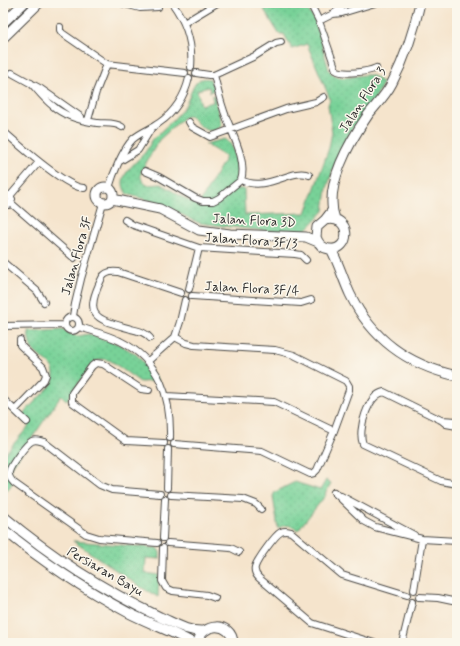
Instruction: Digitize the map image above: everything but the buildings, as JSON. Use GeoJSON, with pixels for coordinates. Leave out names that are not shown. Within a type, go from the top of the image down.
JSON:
{"type":"FeatureCollection","features":[{"type":"Feature","properties":{"kind":"street"},"geometry":{"type":"LineString","coordinates":[[3,23],[24,3]]}},
{"type":"Feature","properties":{"kind":"street"},"geometry":{"type":"LineString","coordinates":[[3,38],[38,3]]}},
{"type":"Feature","properties":{"kind":"street"},"geometry":{"type":"LineString","coordinates":[[121,3],[145,8],[158,8]]}},
{"type":"Feature","properties":{"kind":"street"},"geometry":{"type":"LineString","coordinates":[[172,3],[184,22],[191,46],[191,67],[196,72],[209,75],[214,74],[256,56],[276,43],[281,42]]}},
{"type":"Feature","properties":{"kind":"street"},"geometry":{"type":"LineString","coordinates":[[184,22],[217,3]]}},
{"type":"Feature","properties":{"kind":"street"},"geometry":{"type":"LineString","coordinates":[[310,3],[319,21],[334,66],[338,72],[344,73],[371,70],[376,68]]}},
{"type":"Feature","properties":{"kind":"street"},"geometry":{"type":"LineString","coordinates":[[319,21],[333,14],[347,3]]}},
{"type":"Feature","properties":{"kind":"street"},"geometry":{"type":"LineString","coordinates":[[333,14],[342,13],[375,3]]}},
{"type":"Feature","properties":{"kind":"street","name":"Jalan Flora 3"},"geometry":{"type":"LineString","coordinates":[[333,215],[331,201],[340,165],[359,130],[391,85],[410,41],[420,3]]}},
{"type":"Feature","properties":{"kind":"street"},"geometry":{"type":"LineString","coordinates":[[60,27],[62,33],[107,64],[185,72]]}},
{"type":"Feature","properties":{"kind":"street"},"geometry":{"type":"LineString","coordinates":[[88,120],[96,92],[107,64]]}},
{"type":"Feature","properties":{"kind":"street"},"geometry":{"type":"LineString","coordinates":[[185,72],[187,68],[191,67]]}},
{"type":"Feature","properties":{"kind":"street"},"geometry":{"type":"LineString","coordinates":[[185,72],[186,77],[189,78]]}},
{"type":"Feature","properties":{"kind":"street"},"geometry":{"type":"LineString","coordinates":[[189,78],[194,77],[196,72]]}},
{"type":"Feature","properties":{"kind":"street"},"geometry":{"type":"LineString","coordinates":[[12,73],[88,120],[117,124],[122,127]]}},
{"type":"Feature","properties":{"kind":"street"},"geometry":{"type":"LineString","coordinates":[[145,172],[159,177],[203,201],[213,201],[219,198],[240,180],[242,174],[241,157],[222,108],[214,74]]}},
{"type":"Feature","properties":{"kind":"street"},"geometry":{"type":"LineString","coordinates":[[109,188],[104,188],[98,193],[99,200],[103,203],[112,199],[112,192],[109,188],[113,174],[126,148],[134,139],[160,123],[174,110],[184,93],[189,78]]}},
{"type":"Feature","properties":{"kind":"street"},"geometry":{"type":"LineString","coordinates":[[189,122],[192,127],[208,136],[230,130],[286,109],[316,102],[324,97]]}},
{"type":"Feature","properties":{"kind":"street"},"geometry":{"type":"LineString","coordinates":[[120,161],[138,150],[148,132],[154,126]]}},
{"type":"Feature","properties":{"kind":"street"},"geometry":{"type":"LineString","coordinates":[[3,131],[39,162],[75,187],[84,188]]}},
{"type":"Feature","properties":{"kind":"street"},"geometry":{"type":"LineString","coordinates":[[11,204],[12,199],[6,196],[39,162]]}},
{"type":"Feature","properties":{"kind":"street"},"geometry":{"type":"LineString","coordinates":[[240,180],[247,183],[266,183],[298,173],[304,172],[309,174]]}},
{"type":"Feature","properties":{"kind":"street","name":"Jalan Flora 3D"},"geometry":{"type":"LineString","coordinates":[[112,199],[160,209],[194,228],[204,231],[230,234],[306,237],[318,242]]}},
{"type":"Feature","properties":{"kind":"street","name":"Jalan Flora 3F"},"geometry":{"type":"LineString","coordinates":[[73,316],[81,279],[103,203]]}},
{"type":"Feature","properties":{"kind":"street"},"geometry":{"type":"LineString","coordinates":[[3,205],[7,206],[11,204]]}},
{"type":"Feature","properties":{"kind":"street"},"geometry":{"type":"LineString","coordinates":[[11,204],[74,258]]}},
{"type":"Feature","properties":{"kind":"street"},"geometry":{"type":"LineString","coordinates":[[337,261],[341,246],[346,238],[345,228],[333,215],[317,227],[316,232],[318,242],[326,248],[331,249],[341,246]]}},
{"type":"Feature","properties":{"kind":"street","name":"Jalan Flora 3F/3"},"geometry":{"type":"LineString","coordinates":[[125,220],[133,225],[199,248],[295,254],[301,255],[306,260]]}},
{"type":"Feature","properties":{"kind":"street","name":"Jalan Flora 3D"},"geometry":{"type":"LineString","coordinates":[[306,237],[316,232]]}},
{"type":"Feature","properties":{"kind":"street"},"geometry":{"type":"LineString","coordinates":[[188,289],[199,248]]}},
{"type":"Feature","properties":{"kind":"street"},"geometry":{"type":"LineString","coordinates":[[331,249],[351,296],[373,331],[402,354],[418,364],[457,376]]}},
{"type":"Feature","properties":{"kind":"street"},"geometry":{"type":"LineString","coordinates":[[3,262],[34,289],[44,302]]}},
{"type":"Feature","properties":{"kind":"street"},"geometry":{"type":"LineString","coordinates":[[150,338],[143,332],[106,322],[96,316],[93,303],[102,277],[108,272],[118,272],[181,293]]}},
{"type":"Feature","properties":{"kind":"street"},"geometry":{"type":"LineString","coordinates":[[181,293],[183,290],[188,289]]}},
{"type":"Feature","properties":{"kind":"street"},"geometry":{"type":"LineString","coordinates":[[185,300],[190,299],[192,296],[188,289]]}},
{"type":"Feature","properties":{"kind":"street"},"geometry":{"type":"LineString","coordinates":[[181,293],[182,298],[185,300]]}},
{"type":"Feature","properties":{"kind":"street","name":"Jalan Flora 3F/4"},"geometry":{"type":"LineString","coordinates":[[192,296],[301,303],[311,300]]}},
{"type":"Feature","properties":{"kind":"street"},"geometry":{"type":"LineString","coordinates":[[147,362],[175,337],[185,300]]}},
{"type":"Feature","properties":{"kind":"street"},"geometry":{"type":"LineString","coordinates":[[65,325],[68,318],[73,316],[79,320],[79,327]]}},
{"type":"Feature","properties":{"kind":"street"},"geometry":{"type":"LineString","coordinates":[[3,326],[65,325]]}},
{"type":"Feature","properties":{"kind":"street"},"geometry":{"type":"LineString","coordinates":[[65,325],[67,329],[72,331],[79,327]]}},
{"type":"Feature","properties":{"kind":"street"},"geometry":{"type":"LineString","coordinates":[[79,327],[121,342],[133,349],[147,362],[159,378],[166,396],[169,414],[170,438],[173,440],[174,444]]}},
{"type":"Feature","properties":{"kind":"street"},"geometry":{"type":"LineString","coordinates":[[174,444],[262,451],[310,474],[316,472],[325,455],[350,386],[346,381],[294,355],[282,351],[194,345],[186,343],[175,337]]}},
{"type":"Feature","properties":{"kind":"street"},"geometry":{"type":"LineString","coordinates":[[15,410],[44,380],[46,375],[43,367],[20,345],[20,340]]}},
{"type":"Feature","properties":{"kind":"street"},"geometry":{"type":"LineString","coordinates":[[149,390],[141,389],[103,364],[96,363],[92,366],[72,393],[72,402],[126,441],[164,443],[170,438]]}},
{"type":"Feature","properties":{"kind":"street"},"geometry":{"type":"LineString","coordinates":[[457,426],[446,424],[391,394],[381,392],[374,397],[366,412],[361,431],[363,444],[441,481],[457,484]]}},
{"type":"Feature","properties":{"kind":"street"},"geometry":{"type":"LineString","coordinates":[[166,396],[274,402],[334,431]]}},
{"type":"Feature","properties":{"kind":"street"},"geometry":{"type":"LineString","coordinates":[[3,398],[27,422]]}},
{"type":"Feature","properties":{"kind":"street"},"geometry":{"type":"LineString","coordinates":[[441,420],[457,420]]}},
{"type":"Feature","properties":{"kind":"street"},"geometry":{"type":"LineString","coordinates":[[157,543],[99,538],[86,534],[12,481],[9,473],[19,455],[30,442],[35,440],[42,441],[108,490],[160,494],[162,497],[243,499],[256,504],[261,509]]}},
{"type":"Feature","properties":{"kind":"street"},"geometry":{"type":"LineString","coordinates":[[163,538],[170,490],[166,488],[168,449],[165,447],[164,443]]}},
{"type":"Feature","properties":{"kind":"street"},"geometry":{"type":"LineString","coordinates":[[168,449],[172,448],[174,444]]}},
{"type":"Feature","properties":{"kind":"street"},"geometry":{"type":"LineString","coordinates":[[160,494],[161,490],[166,488]]}},
{"type":"Feature","properties":{"kind":"street"},"geometry":{"type":"LineString","coordinates":[[422,539],[334,492],[370,525],[422,539],[457,542]]}},
{"type":"Feature","properties":{"kind":"street","name":"Persiaran Bayu"},"geometry":{"type":"LineString","coordinates":[[3,516],[60,562],[103,588],[132,604],[192,631],[203,631]]}},
{"type":"Feature","properties":{"kind":"street","name":"Persiaran Bayu"},"geometry":{"type":"LineString","coordinates":[[3,529],[54,569],[98,596],[129,613],[193,643]]}},
{"type":"Feature","properties":{"kind":"street"},"geometry":{"type":"LineString","coordinates":[[374,643],[312,623],[259,578],[255,572],[256,565],[278,534],[281,532],[290,532],[342,575],[407,595],[408,599],[412,602]]}},
{"type":"Feature","properties":{"kind":"street"},"geometry":{"type":"LineString","coordinates":[[157,543],[160,538],[163,538]]}},
{"type":"Feature","properties":{"kind":"street"},"geometry":{"type":"LineString","coordinates":[[163,538],[166,539],[168,543],[231,548],[239,552]]}},
{"type":"Feature","properties":{"kind":"street"},"geometry":{"type":"LineString","coordinates":[[414,590],[422,539]]}},
{"type":"Feature","properties":{"kind":"street"},"geometry":{"type":"LineString","coordinates":[[157,543],[160,548],[163,548]]}},
{"type":"Feature","properties":{"kind":"street"},"geometry":{"type":"LineString","coordinates":[[168,543],[166,547],[163,548],[162,581],[166,588],[173,591],[207,595],[215,598]]}},
{"type":"Feature","properties":{"kind":"street"},"geometry":{"type":"LineString","coordinates":[[407,595],[409,591],[414,590]]}},
{"type":"Feature","properties":{"kind":"street"},"geometry":{"type":"LineString","coordinates":[[414,590],[417,592],[419,597]]}},
{"type":"Feature","properties":{"kind":"street"},"geometry":{"type":"LineString","coordinates":[[412,602],[417,600],[419,597],[438,598],[457,602]]}},
{"type":"Feature","properties":{"kind":"street"},"geometry":{"type":"LineString","coordinates":[[402,643],[412,602]]}},
{"type":"Feature","properties":{"kind":"street"},"geometry":{"type":"LineString","coordinates":[[198,643],[203,631],[215,626],[221,627],[231,634],[234,643]]}},
{"type":"Feature","properties":{"kind":"green space"},"geometry":{"type":"Polygon","coordinates":[[[260,3],[304,3],[315,21],[329,70],[338,77],[369,75],[375,77],[383,83],[375,99],[351,131],[337,158],[327,188],[324,211],[306,230],[266,231],[199,223],[158,203],[127,194],[123,182],[128,171],[146,151],[151,141],[183,109],[194,85],[205,78],[210,79],[215,90],[210,92],[209,87],[197,90],[201,105],[213,102],[212,96],[214,95],[222,125],[218,129],[210,131],[198,125],[192,117],[188,116],[183,118],[159,140],[141,172],[141,178],[143,181],[147,185],[161,184],[189,201],[199,204],[226,157],[205,144],[225,139],[233,148],[235,155],[238,189],[244,189],[245,215],[306,213],[329,148],[332,132],[328,105],[330,99],[307,44],[292,49],[284,34],[279,34],[260,3]]]}},
{"type":"Feature","properties":{"kind":"green space"},"geometry":{"type":"Polygon","coordinates":[[[63,329],[70,334],[78,336],[89,334],[121,345],[137,355],[159,381],[140,382],[111,361],[103,359],[94,362],[67,400],[61,396],[10,469],[13,482],[7,491],[3,488],[3,456],[29,426],[20,417],[52,384],[54,377],[52,367],[32,349],[28,331],[63,329]]]}},
{"type":"Feature","properties":{"kind":"green space"},"geometry":{"type":"Polygon","coordinates":[[[326,480],[331,483],[325,494],[326,495],[298,530],[288,525],[278,529],[273,496],[275,492],[295,482],[320,490],[326,480]]]}},
{"type":"Feature","properties":{"kind":"green space"},"geometry":{"type":"Polygon","coordinates":[[[73,541],[157,548],[160,552],[160,559],[146,558],[145,573],[159,575],[158,597],[139,586],[73,541]]]}}]}
